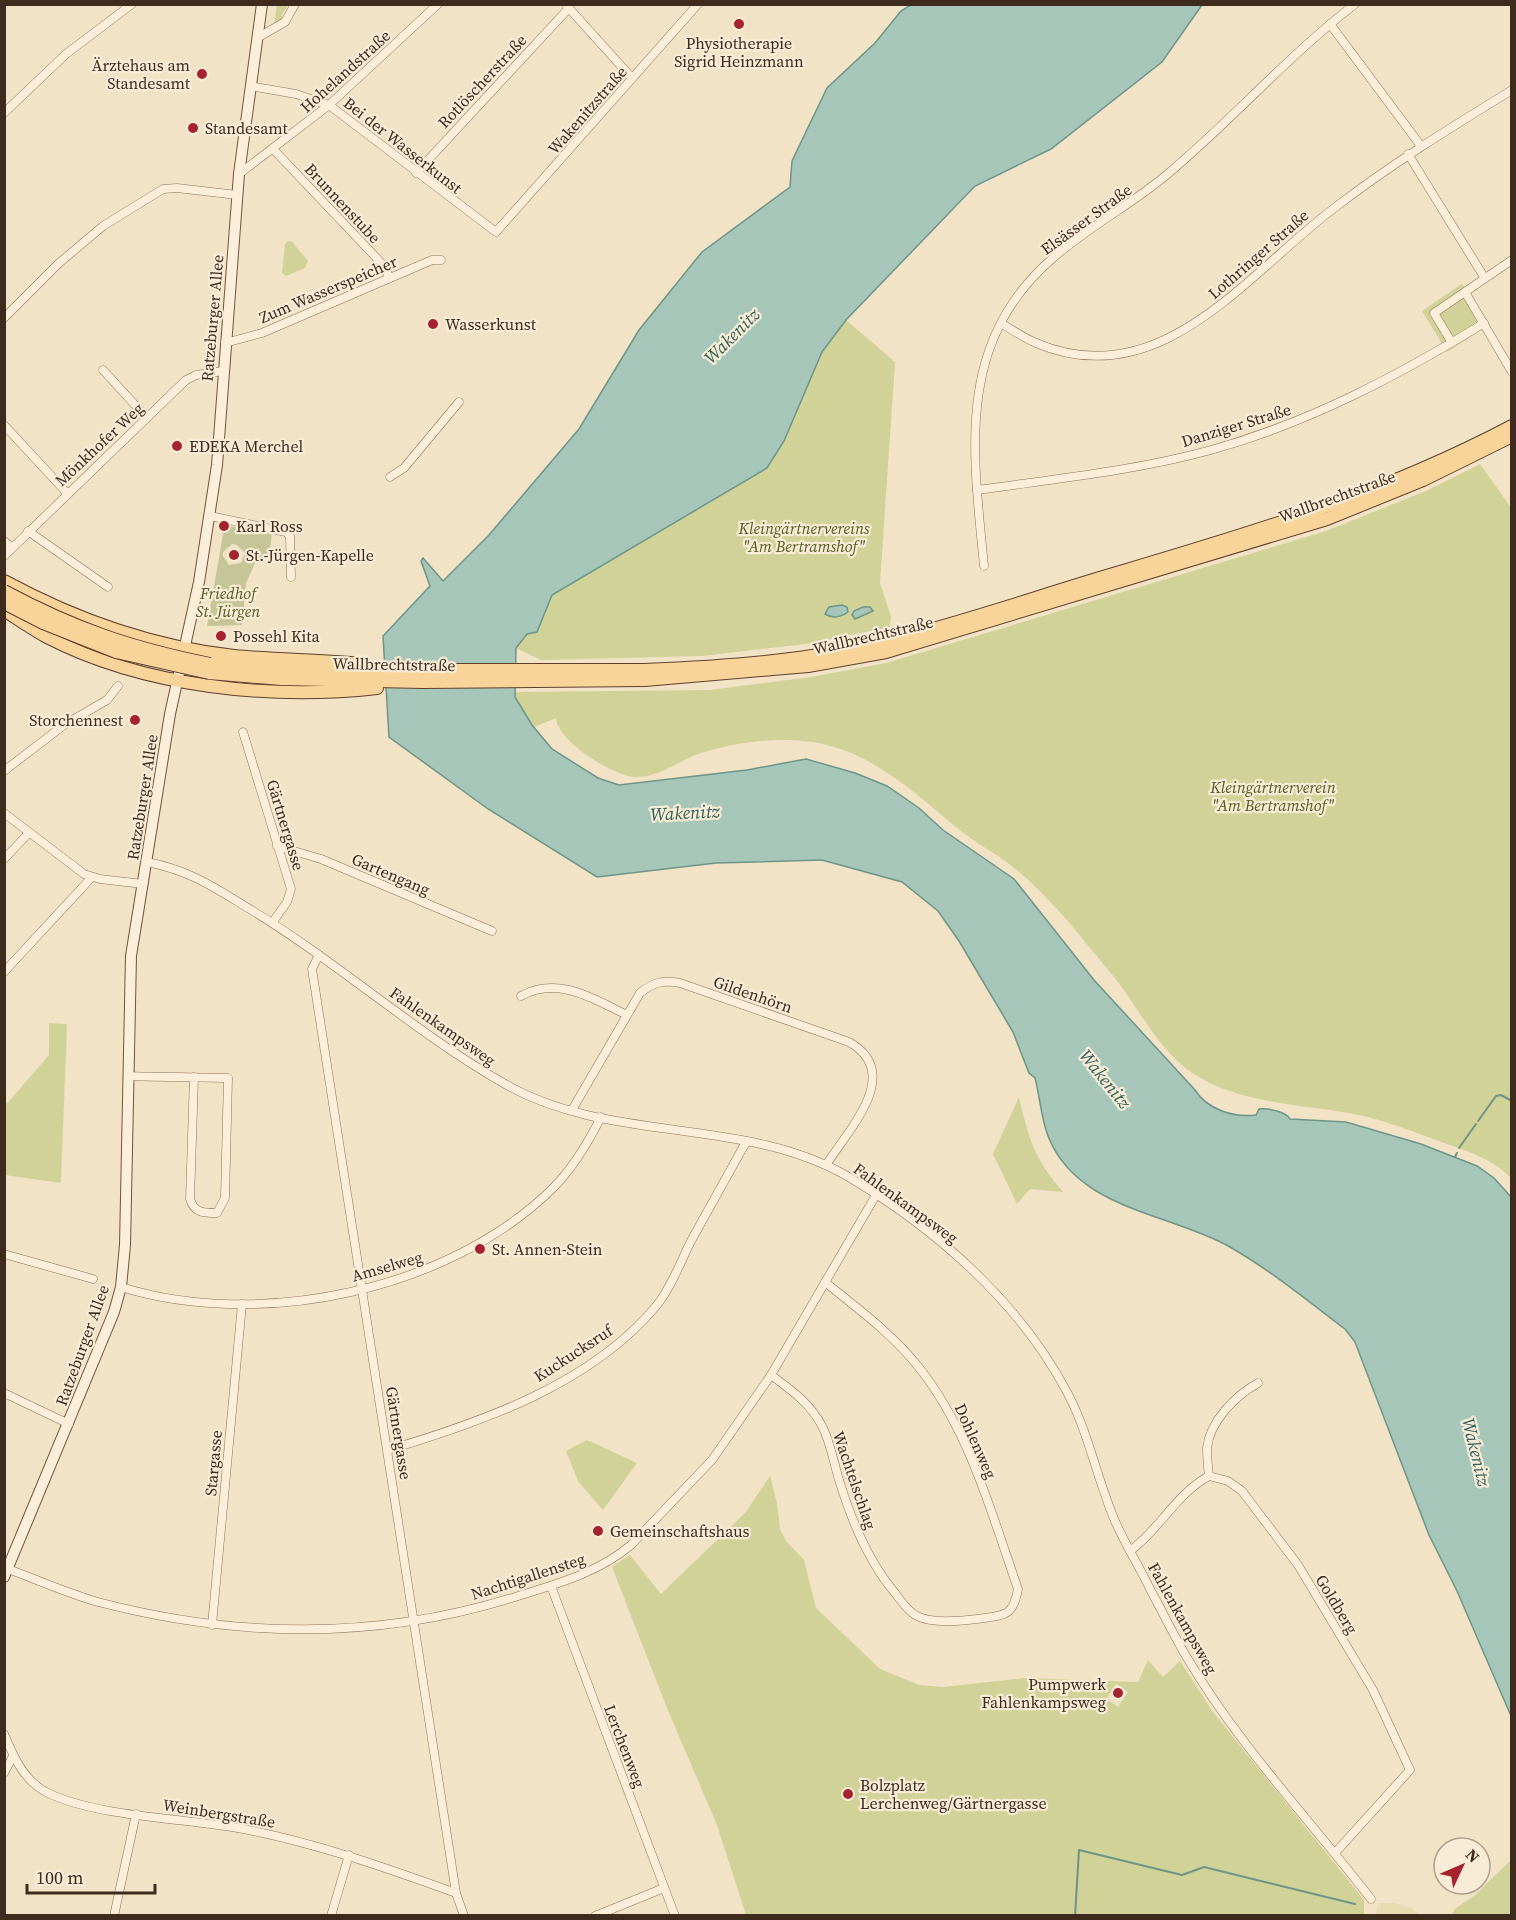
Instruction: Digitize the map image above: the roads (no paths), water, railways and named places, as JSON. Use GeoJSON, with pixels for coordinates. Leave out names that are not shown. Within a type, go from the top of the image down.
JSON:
{"type":"FeatureCollection","features":[{"type":"Feature","properties":{"kind":"main road","name":"Ratzeburger Allee"},"geometry":{"type":"LineString","coordinates":[[6,1573],[69,1424],[114,1311],[121,1287],[125,1245],[131,956],[178,680],[210,516],[217,465],[239,174],[262,4]]}},
{"type":"Feature","properties":{"kind":"main road","name":"Wallbrechtstraße"},"geometry":{"type":"LineString","coordinates":[[209,663],[282,670],[423,676],[587,675],[765,662],[884,642],[1325,508],[1419,472],[1512,426]]}},
{"type":"Feature","properties":{"kind":"main road","name":"Wallbrechtstraße"},"geometry":{"type":"LineString","coordinates":[[587,675],[645,680],[766,672],[886,652],[1327,519],[1423,480],[1512,436]]}},
{"type":"Feature","properties":{"kind":"main road"},"geometry":{"type":"LineString","coordinates":[[4,581],[86,620],[148,640],[185,648],[209,663]]}},
{"type":"Feature","properties":{"kind":"main road"},"geometry":{"type":"LineString","coordinates":[[4,591],[47,614],[100,636],[155,653],[209,663]]}},
{"type":"Feature","properties":{"kind":"main road"},"geometry":{"type":"LineString","coordinates":[[4,603],[43,623],[116,652],[209,663]]}},
{"type":"Feature","properties":{"kind":"main road"},"geometry":{"type":"LineString","coordinates":[[4,610],[46,636],[75,649],[201,685],[282,692],[334,693],[423,676]]}},
{"type":"Feature","properties":{"kind":"street"},"geometry":{"type":"LineString","coordinates":[[4,113],[66,54],[132,4]]}},
{"type":"Feature","properties":{"kind":"street"},"geometry":{"type":"LineString","coordinates":[[257,38],[285,22],[294,4]]}},
{"type":"Feature","properties":{"kind":"street","name":"Hohelandstraße"},"geometry":{"type":"LineString","coordinates":[[239,174],[329,105],[438,4]]}},
{"type":"Feature","properties":{"kind":"street","name":"Wakenitzstraße"},"geometry":{"type":"LineString","coordinates":[[496,232],[698,4]]}},
{"type":"Feature","properties":{"kind":"street","name":"Elsässer Straße"},"geometry":{"type":"LineString","coordinates":[[984,566],[974,442],[975,410],[982,367],[1001,323],[1020,292],[1052,258],[1153,188],[1330,24],[1355,4]]}},
{"type":"Feature","properties":{"kind":"street"},"geometry":{"type":"LineString","coordinates":[[567,6],[633,78]]}},
{"type":"Feature","properties":{"kind":"street","name":"Rotlöscherstraße"},"geometry":{"type":"LineString","coordinates":[[416,172],[567,6]]}},
{"type":"Feature","properties":{"kind":"street"},"geometry":{"type":"LineString","coordinates":[[1330,24],[1421,146]]}},
{"type":"Feature","properties":{"kind":"street","name":"Bei der Wasserkunst"},"geometry":{"type":"LineString","coordinates":[[250,86],[296,94],[329,105],[496,232]]}},
{"type":"Feature","properties":{"kind":"street","name":"Lothringer Straße"},"geometry":{"type":"LineString","coordinates":[[1001,323],[1036,343],[1059,351],[1098,355],[1134,352],[1174,338],[1240,290],[1334,208],[1408,154],[1512,90]]}},
{"type":"Feature","properties":{"kind":"street","name":"Brunnenstube"},"geometry":{"type":"LineString","coordinates":[[273,149],[387,269],[388,278]]}},
{"type":"Feature","properties":{"kind":"street"},"geometry":{"type":"LineString","coordinates":[[1408,154],[1484,277]]}},
{"type":"Feature","properties":{"kind":"street"},"geometry":{"type":"LineString","coordinates":[[4,318],[80,245],[124,211],[163,189],[177,188],[237,195]]}},
{"type":"Feature","properties":{"kind":"street","name":"Zum Wasserspeicher"},"geometry":{"type":"LineString","coordinates":[[225,342],[262,333],[432,260],[441,260]]}},
{"type":"Feature","properties":{"kind":"street"},"geometry":{"type":"LineString","coordinates":[[1452,343],[1434,313],[1512,260]]}},
{"type":"Feature","properties":{"kind":"street"},"geometry":{"type":"LineString","coordinates":[[1465,292],[1512,372]]}},
{"type":"Feature","properties":{"kind":"street","name":"Danziger Straße"},"geometry":{"type":"LineString","coordinates":[[977,490],[1083,478],[1211,450],[1300,419],[1338,402],[1452,343],[1484,323]]}},
{"type":"Feature","properties":{"kind":"street"},"geometry":{"type":"LineString","coordinates":[[103,370],[147,418]]}},
{"type":"Feature","properties":{"kind":"street","name":"Mönkhofer Weg"},"geometry":{"type":"LineString","coordinates":[[4,556],[186,380],[196,375],[223,371]]}},
{"type":"Feature","properties":{"kind":"street"},"geometry":{"type":"LineString","coordinates":[[390,477],[404,468],[459,402]]}},
{"type":"Feature","properties":{"kind":"street"},"geometry":{"type":"LineString","coordinates":[[4,425],[67,493]]}},
{"type":"Feature","properties":{"kind":"street"},"geometry":{"type":"LineString","coordinates":[[210,516],[285,532],[290,536],[291,577]]}},
{"type":"Feature","properties":{"kind":"street"},"geometry":{"type":"LineString","coordinates":[[28,531],[108,587]]}},
{"type":"Feature","properties":{"kind":"street"},"geometry":{"type":"LineString","coordinates":[[4,541],[12,548]]}},
{"type":"Feature","properties":{"kind":"street"},"geometry":{"type":"LineString","coordinates":[[4,771],[49,735],[107,700],[118,686]]}},
{"type":"Feature","properties":{"kind":"street","name":"Gärtnergasse"},"geometry":{"type":"LineString","coordinates":[[243,732],[291,889],[287,902],[272,923]]}},
{"type":"Feature","properties":{"kind":"street"},"geometry":{"type":"LineString","coordinates":[[4,813],[71,867],[92,877],[143,884]]}},
{"type":"Feature","properties":{"kind":"street"},"geometry":{"type":"LineString","coordinates":[[4,859],[29,833]]}},
{"type":"Feature","properties":{"kind":"street","name":"Gartengang"},"geometry":{"type":"LineString","coordinates":[[277,846],[321,859],[492,931]]}},
{"type":"Feature","properties":{"kind":"street","name":"Fahlenkampsweg"},"geometry":{"type":"LineString","coordinates":[[147,862],[191,874],[272,923],[466,1061],[509,1087],[572,1110],[601,1117],[746,1142],[802,1155],[826,1165],[932,1235],[964,1264],[1027,1329],[1067,1391],[1084,1426],[1106,1496],[1130,1551],[1185,1654],[1219,1708],[1371,1899]]}},
{"type":"Feature","properties":{"kind":"street"},"geometry":{"type":"LineString","coordinates":[[4,972],[92,877]]}},
{"type":"Feature","properties":{"kind":"street","name":"Gärtnergasse"},"geometry":{"type":"LineString","coordinates":[[319,955],[312,969],[416,1622],[456,1893],[464,1916]]}},
{"type":"Feature","properties":{"kind":"street","name":"Gildenhörn"},"geometry":{"type":"LineString","coordinates":[[572,1110],[625,1014],[640,993],[652,983],[665,980],[680,983],[824,1032],[858,1047],[870,1062],[874,1074],[872,1090],[826,1165]]}},
{"type":"Feature","properties":{"kind":"street"},"geometry":{"type":"LineString","coordinates":[[521,996],[533,989],[566,988],[585,994],[625,1014]]}},
{"type":"Feature","properties":{"kind":"street"},"geometry":{"type":"LineString","coordinates":[[128,1076],[194,1077],[228,1078],[225,1198],[217,1213],[198,1211],[190,1199],[194,1077]]}},
{"type":"Feature","properties":{"kind":"street","name":"Amselweg"},"geometry":{"type":"LineString","coordinates":[[121,1287],[148,1296],[198,1304],[242,1304],[298,1301],[401,1278],[470,1248],[520,1215],[554,1187],[569,1170],[588,1143],[601,1117]]}},
{"type":"Feature","properties":{"kind":"street","name":"Kuckucksruf"},"geometry":{"type":"LineString","coordinates":[[388,1450],[466,1427],[502,1412],[568,1376],[613,1346],[644,1319],[668,1288],[746,1142]]}},
{"type":"Feature","properties":{"kind":"street","name":"Nachtigallensteg"},"geometry":{"type":"LineString","coordinates":[[6,1573],[96,1601],[212,1625],[310,1630],[416,1622],[484,1606],[551,1586],[599,1566],[631,1545],[712,1460],[771,1375],[876,1196]]}},
{"type":"Feature","properties":{"kind":"street"},"geometry":{"type":"LineString","coordinates":[[4,1254],[93,1279]]}},
{"type":"Feature","properties":{"kind":"street","name":"Dohlenweg"},"geometry":{"type":"LineString","coordinates":[[825,1282],[881,1328],[917,1365],[948,1408],[972,1460],[1018,1589],[1015,1605],[1007,1614]]}},
{"type":"Feature","properties":{"kind":"street","name":"Stargasse"},"geometry":{"type":"LineString","coordinates":[[212,1625],[242,1304]]}},
{"type":"Feature","properties":{"kind":"street","name":"Wachtelschlag"},"geometry":{"type":"LineString","coordinates":[[771,1375],[807,1402],[823,1427],[846,1504],[864,1545],[882,1577],[900,1599],[917,1616],[937,1621],[972,1620],[1007,1614]]}},
{"type":"Feature","properties":{"kind":"street"},"geometry":{"type":"LineString","coordinates":[[1130,1551],[1143,1541],[1197,1483],[1209,1476],[1208,1447],[1214,1428],[1241,1393],[1258,1383]]}},
{"type":"Feature","properties":{"kind":"street"},"geometry":{"type":"LineString","coordinates":[[4,1393],[69,1424]]}},
{"type":"Feature","properties":{"kind":"street","name":"Goldberg"},"geometry":{"type":"LineString","coordinates":[[1209,1476],[1228,1481],[1242,1491],[1298,1565],[1373,1690],[1410,1770],[1335,1853]]}},
{"type":"Feature","properties":{"kind":"street","name":"Lerchenweg"},"geometry":{"type":"LineString","coordinates":[[551,1586],[675,1916]]}},
{"type":"Feature","properties":{"kind":"street","name":"Weinbergstraße"},"geometry":{"type":"LineString","coordinates":[[4,1734],[13,1756],[31,1783],[49,1794],[71,1802],[236,1828],[349,1855],[456,1893]]}},
{"type":"Feature","properties":{"kind":"street"},"geometry":{"type":"LineString","coordinates":[[4,1773],[13,1756]]}},
{"type":"Feature","properties":{"kind":"street"},"geometry":{"type":"LineString","coordinates":[[114,1916],[136,1814]]}},
{"type":"Feature","properties":{"kind":"street"},"geometry":{"type":"LineString","coordinates":[[331,1916],[349,1855]]}},
{"type":"Feature","properties":{"kind":"street"},"geometry":{"type":"LineString","coordinates":[[595,1916],[664,1887]]}},
{"type":"Feature","properties":{"kind":"water","name":"Wakenitz"},"geometry":{"type":"Polygon","coordinates":[[[912,4],[1202,5],[1162,62],[1051,149],[975,186],[846,320],[822,352],[784,441],[767,468],[552,595],[537,632],[527,634],[516,648],[515,697],[532,725],[552,749],[598,778],[619,785],[747,770],[806,759],[855,773],[887,786],[919,808],[943,830],[1014,879],[1094,980],[1206,1102],[1221,1111],[1238,1115],[1256,1115],[1259,1109],[1263,1109],[1281,1112],[1290,1119],[1346,1122],[1421,1144],[1477,1166],[1494,1178],[1512,1198],[1511,1716],[1457,1591],[1429,1535],[1355,1342],[1345,1329],[1289,1286],[1230,1247],[1127,1206],[1103,1195],[1080,1180],[1062,1161],[1048,1136],[1035,1078],[1029,1073],[1013,1032],[959,941],[938,911],[902,882],[822,860],[716,863],[597,877],[488,809],[389,737],[383,636],[430,586],[421,561],[423,558],[443,581],[489,535],[579,429],[639,330],[702,252],[790,187],[792,161],[827,88],[875,43],[901,11],[912,4]]]}},
{"type":"Feature","properties":{"kind":"water"},"geometry":{"type":"Polygon","coordinates":[[[842,605],[847,607],[848,612],[845,614],[834,617],[825,614],[829,607],[842,605]]]}},
{"type":"Feature","properties":{"kind":"water"},"geometry":{"type":"Polygon","coordinates":[[[870,607],[873,611],[855,619],[852,615],[854,611],[870,607]]]}},
{"type":"Feature","properties":{"kind":"waterway"},"geometry":{"type":"LineString","coordinates":[[1478,1121],[1496,1096],[1501,1095],[1512,1101]]}},
{"type":"Feature","properties":{"kind":"waterway"},"geometry":{"type":"LineString","coordinates":[[1459,1148],[1476,1124]]}},
{"type":"Feature","properties":{"kind":"waterway"},"geometry":{"type":"LineString","coordinates":[[1455,1157],[1457,1153]]}},
{"type":"Feature","properties":{"kind":"waterway"},"geometry":{"type":"LineString","coordinates":[[1075,1916],[1079,1850],[1182,1875],[1204,1867],[1355,1904]]}},
{"type":"Feature","properties":{"kind":"place","name":"Physiotherapie Sigrid Heinzmann"},"geometry":{"type":"Point","coordinates":[739,24]}},
{"type":"Feature","properties":{"kind":"place","name":"Ärztehaus am Standesamt"},"geometry":{"type":"Point","coordinates":[202,74]}},
{"type":"Feature","properties":{"kind":"place","name":"Standesamt"},"geometry":{"type":"Point","coordinates":[193,128]}},
{"type":"Feature","properties":{"kind":"place","name":"Wasserkunst"},"geometry":{"type":"Point","coordinates":[433,324]}},
{"type":"Feature","properties":{"kind":"place","name":"EDEKA Merchel"},"geometry":{"type":"Point","coordinates":[177,446]}},
{"type":"Feature","properties":{"kind":"place","name":"Karl Ross"},"geometry":{"type":"Point","coordinates":[224,526]}},
{"type":"Feature","properties":{"kind":"place","name":"St.-Jürgen-Kapelle"},"geometry":{"type":"Point","coordinates":[234,555]}},
{"type":"Feature","properties":{"kind":"place","name":"Possehl Kita"},"geometry":{"type":"Point","coordinates":[221,636]}},
{"type":"Feature","properties":{"kind":"place","name":"Storchennest"},"geometry":{"type":"Point","coordinates":[135,720]}},
{"type":"Feature","properties":{"kind":"place","name":"St. Annen-Stein"},"geometry":{"type":"Point","coordinates":[480,1249]}},
{"type":"Feature","properties":{"kind":"place","name":"Gemeinschaftshaus"},"geometry":{"type":"Point","coordinates":[598,1531]}},
{"type":"Feature","properties":{"kind":"place","name":"Pumpwerk Fahlenkampsweg"},"geometry":{"type":"Point","coordinates":[1118,1693]}},
{"type":"Feature","properties":{"kind":"place","name":"Bolzplatz Lerchenweg/Gärtnergasse"},"geometry":{"type":"Point","coordinates":[848,1794]}},
{"type":"Feature","properties":{"kind":"park label","name":"Kleingärtnervereins \"Am Bertramshof\""},"geometry":{"type":"Point","coordinates":[804,537]}},
{"type":"Feature","properties":{"kind":"park label","name":"Friedhof St. Jürgen"},"geometry":{"type":"Point","coordinates":[228,602]}},
{"type":"Feature","properties":{"kind":"park label","name":"Kleingärtnerverein \"Am Bertramshof\""},"geometry":{"type":"Point","coordinates":[1273,796]}}]}
